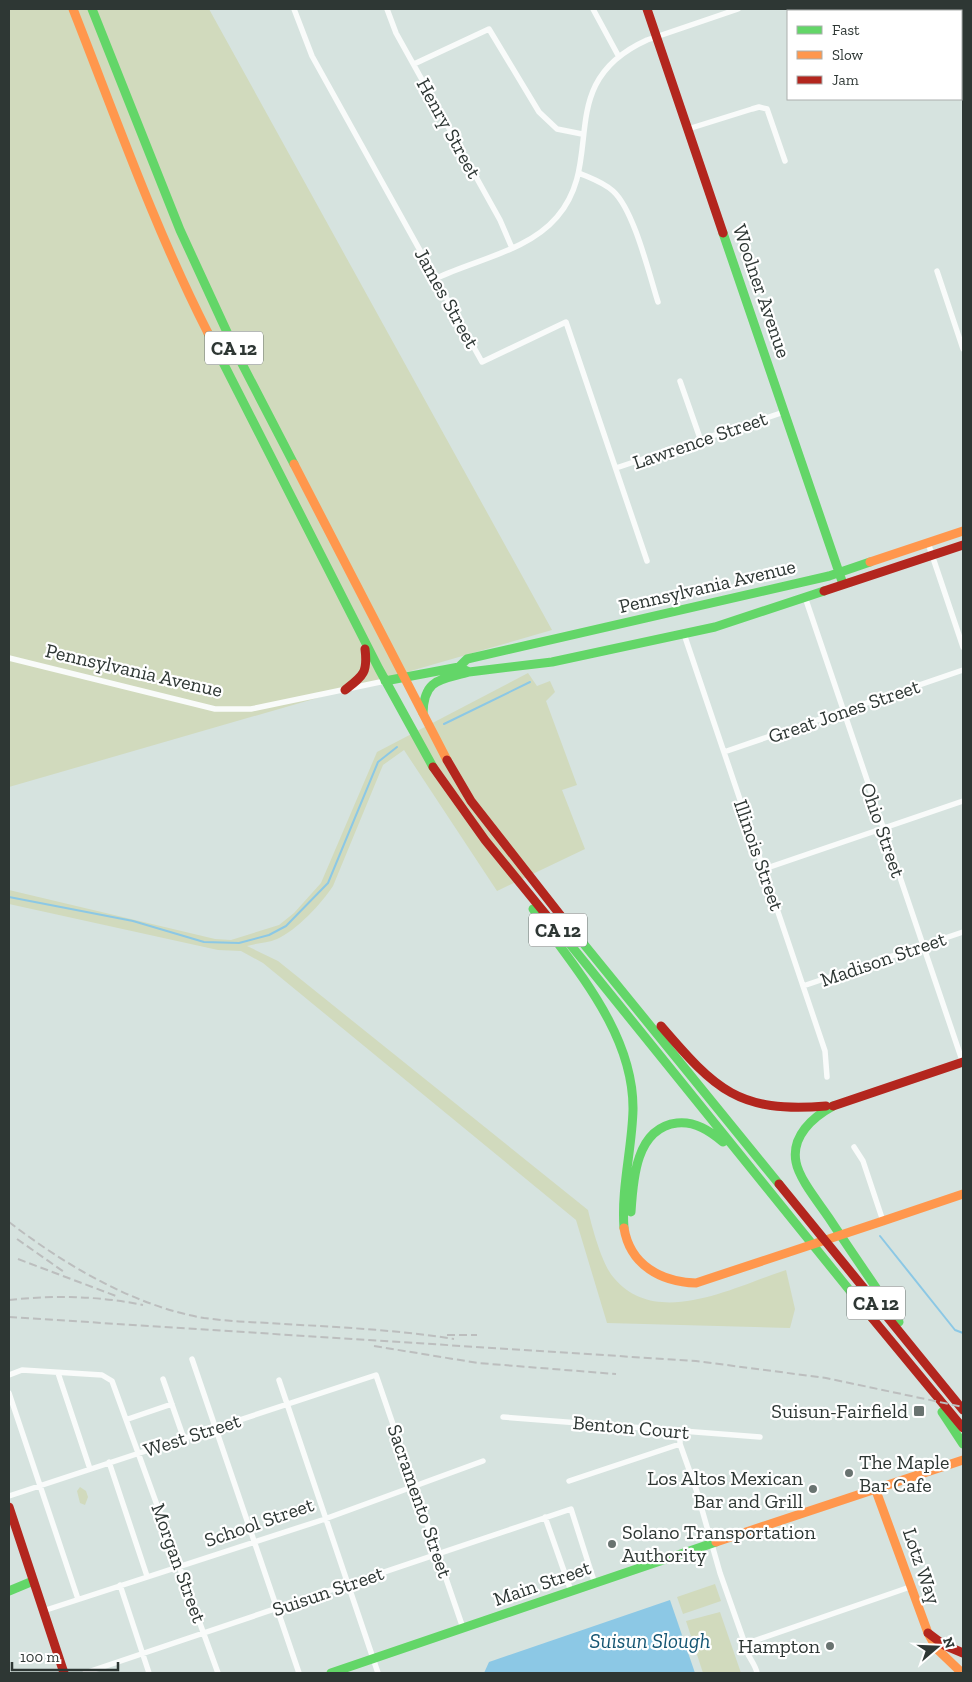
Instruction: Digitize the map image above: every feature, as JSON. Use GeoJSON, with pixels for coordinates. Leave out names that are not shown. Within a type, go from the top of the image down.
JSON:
{"type":"FeatureCollection","features":[{"type":"Feature","properties":{"kind":"main road","name":"CA 12"},"geometry":{"type":"LineString","coordinates":[[73,9],[136,170],[193,304],[363,638],[445,786],[518,881],[827,1264],[963,1428]]}},
{"type":"Feature","properties":{"kind":"main road","name":"CA 12"},"geometry":{"type":"LineString","coordinates":[[92,9],[152,162],[208,292],[402,676],[471,801],[811,1224],[914,1347]]}},
{"type":"Feature","properties":{"kind":"main road","name":"Woolner Avenue"},"geometry":{"type":"LineString","coordinates":[[648,9],[843,584]]}},
{"type":"Feature","properties":{"kind":"main road","name":"Pennsylvania Avenue"},"geometry":{"type":"LineString","coordinates":[[386,681],[402,676],[459,667],[467,658],[839,572],[963,531]]}},
{"type":"Feature","properties":{"kind":"main road","name":"Pennsylvania Avenue"},"geometry":{"type":"LineString","coordinates":[[424,718],[423,694],[426,688],[434,682],[469,672],[552,662],[684,634],[744,619],[963,545]]}},
{"type":"Feature","properties":{"kind":"main road"},"geometry":{"type":"LineString","coordinates":[[345,690],[360,677],[368,666],[363,638]]}},
{"type":"Feature","properties":{"kind":"main road"},"geometry":{"type":"LineString","coordinates":[[459,667],[469,672]]}},
{"type":"Feature","properties":{"kind":"main road"},"geometry":{"type":"LineString","coordinates":[[518,881],[531,906],[606,1016],[623,1049],[631,1078],[633,1106],[624,1208],[625,1236],[636,1257],[654,1274],[686,1283],[709,1279],[963,1194]]}},
{"type":"Feature","properties":{"kind":"main road"},"geometry":{"type":"LineString","coordinates":[[587,947],[609,966],[679,1048],[714,1083],[741,1099],[770,1108],[805,1110],[833,1106],[963,1062]]}},
{"type":"Feature","properties":{"kind":"main road"},"geometry":{"type":"LineString","coordinates":[[833,1106],[810,1120],[803,1129],[796,1150],[796,1163],[800,1174],[914,1347],[963,1410]]}},
{"type":"Feature","properties":{"kind":"main road"},"geometry":{"type":"LineString","coordinates":[[662,1276],[641,1254],[634,1240],[631,1224],[638,1161],[643,1147],[652,1135],[675,1123],[688,1122],[702,1126],[715,1134],[748,1166]]}},
{"type":"Feature","properties":{"kind":"main road"},"geometry":{"type":"LineString","coordinates":[[927,1385],[939,1408],[963,1444]]}},
{"type":"Feature","properties":{"kind":"main road","name":"Main Street"},"geometry":{"type":"LineString","coordinates":[[331,1673],[963,1460]]}},
{"type":"Feature","properties":{"kind":"main road","name":"Lotz Way"},"geometry":{"type":"LineString","coordinates":[[876,1488],[928,1633],[937,1649],[962,1673]]}},
{"type":"Feature","properties":{"kind":"main road"},"geometry":{"type":"LineString","coordinates":[[9,1507],[64,1673]]}},
{"type":"Feature","properties":{"kind":"main road"},"geometry":{"type":"LineString","coordinates":[[9,1590],[33,1581]]}},
{"type":"Feature","properties":{"kind":"main road"},"geometry":{"type":"LineString","coordinates":[[928,1633],[944,1645],[963,1653]]}},
{"type":"Feature","properties":{"kind":"street","name":"James Street"},"geometry":{"type":"LineString","coordinates":[[294,9],[312,56],[482,362],[566,322],[647,561]]}},
{"type":"Feature","properties":{"kind":"street","name":"Henry Street"},"geometry":{"type":"LineString","coordinates":[[387,9],[396,33],[500,220],[512,248]]}},
{"type":"Feature","properties":{"kind":"street"},"geometry":{"type":"LineString","coordinates":[[593,9],[620,57]]}},
{"type":"Feature","properties":{"kind":"street"},"geometry":{"type":"LineString","coordinates":[[437,278],[512,248],[544,231],[559,215],[574,190],[578,173],[582,134],[593,91],[600,78],[620,57],[634,46],[738,9]]}},
{"type":"Feature","properties":{"kind":"street"},"geometry":{"type":"LineString","coordinates":[[414,64],[489,29],[539,112],[557,129],[582,134]]}},
{"type":"Feature","properties":{"kind":"street"},"geometry":{"type":"LineString","coordinates":[[688,129],[752,108],[767,109],[785,161]]}},
{"type":"Feature","properties":{"kind":"street"},"geometry":{"type":"LineString","coordinates":[[578,173],[598,181],[614,192],[625,207],[658,302]]}},
{"type":"Feature","properties":{"kind":"street"},"geometry":{"type":"LineString","coordinates":[[937,271],[963,349]]}},
{"type":"Feature","properties":{"kind":"street"},"geometry":{"type":"LineString","coordinates":[[680,381],[701,441]]}},
{"type":"Feature","properties":{"kind":"street","name":"Lawrence Street"},"geometry":{"type":"LineString","coordinates":[[616,468],[784,412]]}},
{"type":"Feature","properties":{"kind":"street"},"geometry":{"type":"LineString","coordinates":[[928,543],[963,647]]}},
{"type":"Feature","properties":{"kind":"street","name":"Ohio Street"},"geometry":{"type":"LineString","coordinates":[[805,597],[963,1062]]}},
{"type":"Feature","properties":{"kind":"street","name":"Illinois Street"},"geometry":{"type":"LineString","coordinates":[[684,634],[825,1051],[827,1077]]}},
{"type":"Feature","properties":{"kind":"street","name":"Pennsylvania Avenue"},"geometry":{"type":"LineString","coordinates":[[9,658],[215,709],[251,709],[386,681]]}},
{"type":"Feature","properties":{"kind":"street","name":"Great Jones Street"},"geometry":{"type":"LineString","coordinates":[[724,752],[963,670]]}},
{"type":"Feature","properties":{"kind":"street"},"geometry":{"type":"LineString","coordinates":[[764,869],[963,801]]}},
{"type":"Feature","properties":{"kind":"street","name":"Madison Street"},"geometry":{"type":"LineString","coordinates":[[803,986],[963,932]]}},
{"type":"Feature","properties":{"kind":"street"},"geometry":{"type":"LineString","coordinates":[[854,1147],[863,1161],[883,1221]]}},
{"type":"Feature","properties":{"kind":"street"},"geometry":{"type":"LineString","coordinates":[[192,1359],[299,1673]]}},
{"type":"Feature","properties":{"kind":"street"},"geometry":{"type":"LineString","coordinates":[[9,1375],[22,1370],[58,1373],[90,1469]]}},
{"type":"Feature","properties":{"kind":"street","name":"Morgan Street"},"geometry":{"type":"LineString","coordinates":[[58,1373],[102,1375],[110,1378],[117,1389],[218,1673]]}},
{"type":"Feature","properties":{"kind":"street","name":"West Street"},"geometry":{"type":"LineString","coordinates":[[9,1496],[376,1375]]}},
{"type":"Feature","properties":{"kind":"street","name":"Sacramento Street"},"geometry":{"type":"LineString","coordinates":[[376,1375],[464,1628]]}},
{"type":"Feature","properties":{"kind":"street"},"geometry":{"type":"LineString","coordinates":[[163,1379],[184,1439]]}},
{"type":"Feature","properties":{"kind":"street"},"geometry":{"type":"LineString","coordinates":[[279,1380],[378,1673]]}},
{"type":"Feature","properties":{"kind":"street"},"geometry":{"type":"LineString","coordinates":[[9,1393],[78,1599]]}},
{"type":"Feature","properties":{"kind":"street"},"geometry":{"type":"LineString","coordinates":[[128,1419],[172,1404]]}},
{"type":"Feature","properties":{"kind":"street","name":"Benton Court"},"geometry":{"type":"LineString","coordinates":[[503,1417],[760,1437]]}},
{"type":"Feature","properties":{"kind":"street"},"geometry":{"type":"LineString","coordinates":[[680,1432],[680,1444],[723,1582],[746,1651],[757,1673]]}},
{"type":"Feature","properties":{"kind":"street"},"geometry":{"type":"LineString","coordinates":[[569,1481],[680,1444]]}},
{"type":"Feature","properties":{"kind":"street","name":"School Street"},"geometry":{"type":"LineString","coordinates":[[43,1611],[180,1565],[188,1565],[326,1518],[483,1461]]}},
{"type":"Feature","properties":{"kind":"street"},"geometry":{"type":"LineString","coordinates":[[109,1462],[146,1576]]}},
{"type":"Feature","properties":{"kind":"street","name":"Suisun Street"},"geometry":{"type":"LineString","coordinates":[[85,1673],[571,1509],[595,1584]]}},
{"type":"Feature","properties":{"kind":"street"},"geometry":{"type":"LineString","coordinates":[[545,1517],[571,1591]]}},
{"type":"Feature","properties":{"kind":"street"},"geometry":{"type":"LineString","coordinates":[[120,1585],[149,1673]]}},
{"type":"Feature","properties":{"kind":"street"},"geometry":{"type":"LineString","coordinates":[[745,1644],[910,1587]]}},
{"type":"Feature","properties":{"kind":"green space"},"geometry":{"type":"Polygon","coordinates":[[[9,9],[209,9],[552,630],[9,787],[9,9]]]}},
{"type":"Feature","properties":{"kind":"green space"},"geometry":{"type":"Polygon","coordinates":[[[528,673],[537,686],[550,681],[555,692],[546,701],[577,785],[562,790],[585,849],[497,891],[404,750],[383,765],[333,886],[322,900],[308,916],[284,935],[273,940],[247,946],[278,961],[588,1210],[605,1264],[614,1278],[632,1293],[652,1301],[697,1300],[786,1270],[795,1309],[790,1328],[607,1323],[576,1220],[263,963],[241,951],[218,950],[9,904],[9,890],[215,939],[231,940],[279,925],[294,913],[321,883],[377,752],[528,673]]]}},
{"type":"Feature","properties":{"kind":"green space"},"geometry":{"type":"Polygon","coordinates":[[[80,1487],[86,1491],[88,1497],[85,1505],[80,1503],[77,1491],[80,1487]]]}},
{"type":"Feature","properties":{"kind":"green space"},"geometry":{"type":"Polygon","coordinates":[[[715,1584],[721,1601],[683,1614],[677,1597],[715,1584]]]}},
{"type":"Feature","properties":{"kind":"green space"},"geometry":{"type":"Polygon","coordinates":[[[720,1612],[741,1673],[703,1673],[686,1621],[720,1612]]]}},
{"type":"Feature","properties":{"kind":"water","name":"Suisun Slough"},"geometry":{"type":"Polygon","coordinates":[[[670,1600],[695,1673],[484,1673],[489,1662],[670,1600]]]}},
{"type":"Feature","properties":{"kind":"waterway"},"geometry":{"type":"LineString","coordinates":[[444,724],[530,682]]}},
{"type":"Feature","properties":{"kind":"waterway"},"geometry":{"type":"LineString","coordinates":[[9,897],[133,921],[204,942],[239,943],[269,935],[286,926],[328,883],[378,762],[397,747]]}},
{"type":"Feature","properties":{"kind":"waterway"},"geometry":{"type":"LineString","coordinates":[[880,1236],[955,1330],[963,1333]]}},
{"type":"Feature","properties":{"kind":"railway"},"geometry":{"type":"LineString","coordinates":[[9,1222],[53,1253],[101,1282],[126,1294],[178,1312],[220,1320],[338,1327],[454,1339]]}},
{"type":"Feature","properties":{"kind":"railway"},"geometry":{"type":"LineString","coordinates":[[17,1239],[64,1272]]}},
{"type":"Feature","properties":{"kind":"railway"},"geometry":{"type":"LineString","coordinates":[[18,1259],[116,1296]]}},
{"type":"Feature","properties":{"kind":"railway"},"geometry":{"type":"LineString","coordinates":[[9,1300],[76,1297],[143,1305]]}},
{"type":"Feature","properties":{"kind":"railway"},"geometry":{"type":"LineString","coordinates":[[9,1317],[696,1361],[826,1378],[963,1407]]}},
{"type":"Feature","properties":{"kind":"railway"},"geometry":{"type":"LineString","coordinates":[[447,1335],[477,1335]]}},
{"type":"Feature","properties":{"kind":"railway"},"geometry":{"type":"LineString","coordinates":[[374,1346],[478,1363],[616,1374]]}},
{"type":"Feature","properties":{"kind":"traffic: fast"},"geometry":{"type":"LineString","coordinates":[[92,9],[180,230],[238,356],[294,464]]}},
{"type":"Feature","properties":{"kind":"traffic: fast"},"geometry":{"type":"LineString","coordinates":[[723,233],[843,584]]}},
{"type":"Feature","properties":{"kind":"traffic: fast"},"geometry":{"type":"LineString","coordinates":[[208,333],[379,669],[433,767]]}},
{"type":"Feature","properties":{"kind":"traffic: fast"},"geometry":{"type":"LineString","coordinates":[[385,681],[459,667],[467,659],[829,576],[870,562]]}},
{"type":"Feature","properties":{"kind":"traffic: fast"},"geometry":{"type":"LineString","coordinates":[[463,669],[469,672],[552,662],[715,627],[824,591]]}},
{"type":"Feature","properties":{"kind":"traffic: fast"},"geometry":{"type":"LineString","coordinates":[[423,713],[427,693],[436,682],[469,672]]}},
{"type":"Feature","properties":{"kind":"traffic: fast"},"geometry":{"type":"LineString","coordinates":[[533,909],[599,1003],[613,1028],[624,1055],[631,1082],[633,1110],[625,1183],[624,1228]]}},
{"type":"Feature","properties":{"kind":"traffic: fast"},"geometry":{"type":"LineString","coordinates":[[561,916],[779,1184]]}},
{"type":"Feature","properties":{"kind":"traffic: fast"},"geometry":{"type":"LineString","coordinates":[[565,938],[872,1318]]}},
{"type":"Feature","properties":{"kind":"traffic: fast"},"geometry":{"type":"LineString","coordinates":[[833,1106],[811,1122],[800,1136],[795,1153],[798,1169],[810,1191],[899,1322]]}},
{"type":"Feature","properties":{"kind":"traffic: fast"},"geometry":{"type":"LineString","coordinates":[[631,1212],[633,1185],[639,1157],[653,1134],[663,1127],[684,1123],[696,1125],[723,1142]]}},
{"type":"Feature","properties":{"kind":"traffic: fast"},"geometry":{"type":"LineString","coordinates":[[942,1412],[963,1444]]}},
{"type":"Feature","properties":{"kind":"traffic: fast"},"geometry":{"type":"LineString","coordinates":[[331,1673],[716,1542]]}},
{"type":"Feature","properties":{"kind":"traffic: fast"},"geometry":{"type":"LineString","coordinates":[[9,1591],[33,1581]]}},
{"type":"Feature","properties":{"kind":"traffic: slow"},"geometry":{"type":"LineString","coordinates":[[73,9],[153,214],[208,333]]}},
{"type":"Feature","properties":{"kind":"traffic: slow"},"geometry":{"type":"LineString","coordinates":[[294,464],[447,760]]}},
{"type":"Feature","properties":{"kind":"traffic: slow"},"geometry":{"type":"LineString","coordinates":[[870,562],[963,531]]}},
{"type":"Feature","properties":{"kind":"traffic: slow"},"geometry":{"type":"LineString","coordinates":[[883,1221],[963,1194]]}},
{"type":"Feature","properties":{"kind":"traffic: slow"},"geometry":{"type":"LineString","coordinates":[[624,1228],[627,1241],[633,1252],[649,1269],[671,1279],[696,1283],[883,1221]]}},
{"type":"Feature","properties":{"kind":"traffic: slow"},"geometry":{"type":"LineString","coordinates":[[716,1542],[963,1460]]}},
{"type":"Feature","properties":{"kind":"traffic: slow"},"geometry":{"type":"LineString","coordinates":[[875,1488],[928,1633],[937,1649],[962,1673]]}},
{"type":"Feature","properties":{"kind":"traffic: jam"},"geometry":{"type":"LineString","coordinates":[[647,9],[723,233]]}},
{"type":"Feature","properties":{"kind":"traffic: jam"},"geometry":{"type":"LineString","coordinates":[[824,591],[963,545]]}},
{"type":"Feature","properties":{"kind":"traffic: jam"},"geometry":{"type":"LineString","coordinates":[[345,690],[360,677],[365,669],[365,649]]}},
{"type":"Feature","properties":{"kind":"traffic: jam"},"geometry":{"type":"LineString","coordinates":[[447,760],[471,801],[561,916]]}},
{"type":"Feature","properties":{"kind":"traffic: jam"},"geometry":{"type":"LineString","coordinates":[[433,767],[485,840],[565,938]]}},
{"type":"Feature","properties":{"kind":"traffic: jam"},"geometry":{"type":"LineString","coordinates":[[661,1026],[698,1066],[731,1093],[750,1101],[771,1105],[796,1107],[826,1106]]}},
{"type":"Feature","properties":{"kind":"traffic: jam"},"geometry":{"type":"LineString","coordinates":[[833,1106],[963,1062]]}},
{"type":"Feature","properties":{"kind":"traffic: jam"},"geometry":{"type":"LineString","coordinates":[[779,1184],[963,1410]]}},
{"type":"Feature","properties":{"kind":"traffic: jam"},"geometry":{"type":"LineString","coordinates":[[872,1318],[963,1428]]}},
{"type":"Feature","properties":{"kind":"traffic: jam"},"geometry":{"type":"LineString","coordinates":[[9,1507],[64,1673]]}},
{"type":"Feature","properties":{"kind":"traffic: jam"},"geometry":{"type":"LineString","coordinates":[[928,1633],[944,1645],[963,1653]]}},
{"type":"Feature","properties":{"kind":"place","name":"Suisun-Fairfield"},"geometry":{"type":"Point","coordinates":[919,1411]}},
{"type":"Feature","properties":{"kind":"place","name":"The Maple Bar Cafe"},"geometry":{"type":"Point","coordinates":[849,1473]}},
{"type":"Feature","properties":{"kind":"place","name":"Los Altos Mexican Bar and Grill"},"geometry":{"type":"Point","coordinates":[813,1489]}},
{"type":"Feature","properties":{"kind":"place","name":"Solano Transportation Authority"},"geometry":{"type":"Point","coordinates":[612,1544]}},
{"type":"Feature","properties":{"kind":"place","name":"Hampton"},"geometry":{"type":"Point","coordinates":[830,1646]}}]}
